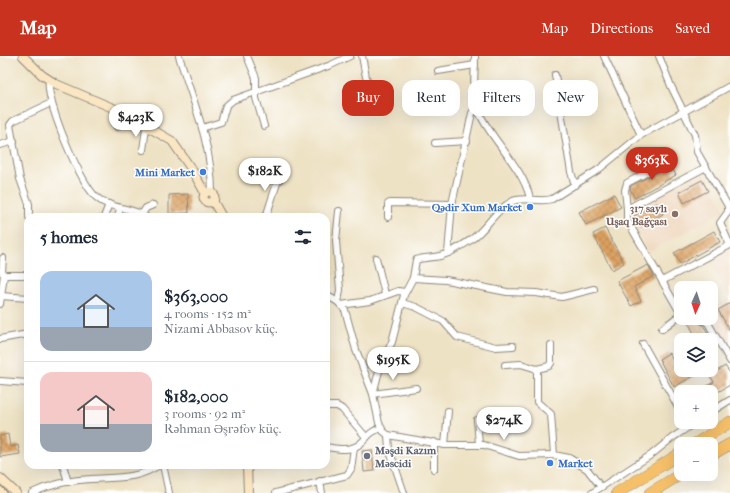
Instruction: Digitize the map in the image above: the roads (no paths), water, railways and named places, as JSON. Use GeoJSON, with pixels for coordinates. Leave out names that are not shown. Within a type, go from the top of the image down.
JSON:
{"type":"FeatureCollection","features":[{"type":"Feature","properties":{"kind":"highway"},"geometry":{"type":"LineString","coordinates":[[706,437],[730,422]]}},
{"type":"Feature","properties":{"kind":"highway"},"geometry":{"type":"LineString","coordinates":[[718,451],[730,444]]}},
{"type":"Feature","properties":{"kind":"highway"},"geometry":{"type":"LineString","coordinates":[[617,493],[674,457]]}},
{"type":"Feature","properties":{"kind":"highway"},"geometry":{"type":"LineString","coordinates":[[650,493],[674,478]]}},
{"type":"Feature","properties":{"kind":"street"},"geometry":{"type":"LineString","coordinates":[[23,56],[49,80],[65,89],[126,114],[146,128],[174,144],[210,195],[220,213]]}},
{"type":"Feature","properties":{"kind":"street"},"geometry":{"type":"LineString","coordinates":[[179,56],[210,158],[210,195]]}},
{"type":"Feature","properties":{"kind":"street"},"geometry":{"type":"LineString","coordinates":[[247,56],[256,78],[256,98],[264,126]]}},
{"type":"Feature","properties":{"kind":"street"},"geometry":{"type":"LineString","coordinates":[[202,128],[221,122],[228,104],[237,98],[256,90],[331,65],[350,56]]}},
{"type":"Feature","properties":{"kind":"street"},"geometry":{"type":"LineString","coordinates":[[362,56],[367,80]]}},
{"type":"Feature","properties":{"kind":"street"},"geometry":{"type":"LineString","coordinates":[[475,56],[476,80]]}},
{"type":"Feature","properties":{"kind":"street"},"geometry":{"type":"LineString","coordinates":[[604,56],[641,135]]}},
{"type":"Feature","properties":{"kind":"street"},"geometry":{"type":"LineString","coordinates":[[659,56],[695,135],[697,152],[728,206],[728,212],[720,223],[730,245],[662,281]]}},
{"type":"Feature","properties":{"kind":"street"},"geometry":{"type":"LineString","coordinates":[[438,71],[475,65]]}},
{"type":"Feature","properties":{"kind":"street"},"geometry":{"type":"LineString","coordinates":[[555,75],[571,172],[576,184]]}},
{"type":"Feature","properties":{"kind":"street"},"geometry":{"type":"LineString","coordinates":[[49,80],[48,89],[51,103],[71,156],[91,191],[95,197],[109,204],[135,213]]}},
{"type":"Feature","properties":{"kind":"street"},"geometry":{"type":"LineString","coordinates":[[373,394],[380,367],[392,342],[405,292],[413,278],[416,260],[448,253],[479,234],[500,210],[510,203],[524,198],[547,200],[576,184],[605,166],[641,135],[730,86]]}},
{"type":"Feature","properties":{"kind":"street"},"geometry":{"type":"LineString","coordinates":[[29,213],[29,204],[20,179],[11,123],[51,103]]}},
{"type":"Feature","properties":{"kind":"street"},"geometry":{"type":"LineString","coordinates":[[117,127],[126,114]]}},
{"type":"Feature","properties":{"kind":"street"},"geometry":{"type":"LineString","coordinates":[[448,253],[452,204],[471,116]]}},
{"type":"Feature","properties":{"kind":"street"},"geometry":{"type":"LineString","coordinates":[[482,116],[492,134],[526,185],[530,198]]}},
{"type":"Feature","properties":{"kind":"street"},"geometry":{"type":"LineString","coordinates":[[143,150],[146,128]]}},
{"type":"Feature","properties":{"kind":"street"},"geometry":{"type":"LineString","coordinates":[[0,144],[14,141]]}},
{"type":"Feature","properties":{"kind":"street"},"geometry":{"type":"LineString","coordinates":[[435,142],[467,141]]}},
{"type":"Feature","properties":{"kind":"street"},"geometry":{"type":"LineString","coordinates":[[657,167],[627,183],[625,190],[627,220],[674,302]]}},
{"type":"Feature","properties":{"kind":"street"},"geometry":{"type":"LineString","coordinates":[[627,209],[706,167]]}},
{"type":"Feature","properties":{"kind":"street"},"geometry":{"type":"LineString","coordinates":[[267,213],[277,183],[280,179]]}},
{"type":"Feature","properties":{"kind":"street"},"geometry":{"type":"LineString","coordinates":[[388,218],[388,204],[390,203],[452,204]]}},
{"type":"Feature","properties":{"kind":"street"},"geometry":{"type":"LineString","coordinates":[[106,213],[109,204]]}},
{"type":"Feature","properties":{"kind":"street"},"geometry":{"type":"LineString","coordinates":[[145,213],[146,208],[153,205]]}},
{"type":"Feature","properties":{"kind":"street"},"geometry":{"type":"LineString","coordinates":[[119,213],[120,208]]}},
{"type":"Feature","properties":{"kind":"street"},"geometry":{"type":"LineString","coordinates":[[338,211],[336,241],[340,304]]}},
{"type":"Feature","properties":{"kind":"street"},"geometry":{"type":"LineString","coordinates":[[0,304],[1,287],[4,275],[2,272],[3,258]]}},
{"type":"Feature","properties":{"kind":"street"},"geometry":{"type":"LineString","coordinates":[[376,258],[385,294]]}},
{"type":"Feature","properties":{"kind":"street"},"geometry":{"type":"LineString","coordinates":[[4,275],[24,275]]}},
{"type":"Feature","properties":{"kind":"street"},"geometry":{"type":"LineString","coordinates":[[413,278],[446,280],[507,292],[536,293],[562,297],[594,289]]}},
{"type":"Feature","properties":{"kind":"street"},"geometry":{"type":"LineString","coordinates":[[340,304],[370,301],[385,294],[398,291],[405,292]]}},
{"type":"Feature","properties":{"kind":"street"},"geometry":{"type":"LineString","coordinates":[[1,296],[24,298]]}},
{"type":"Feature","properties":{"kind":"street"},"geometry":{"type":"LineString","coordinates":[[330,298],[340,304],[345,310],[356,350],[373,394],[381,428],[388,435],[445,445],[479,444],[519,456],[554,455],[569,458],[580,463],[594,476],[601,487]]}},
{"type":"Feature","properties":{"kind":"street"},"geometry":{"type":"LineString","coordinates":[[402,303],[416,307],[443,321],[457,337],[496,348],[513,346]]}},
{"type":"Feature","properties":{"kind":"street"},"geometry":{"type":"LineString","coordinates":[[662,329],[674,320]]}},
{"type":"Feature","properties":{"kind":"street"},"geometry":{"type":"LineString","coordinates":[[709,325],[730,361]]}},
{"type":"Feature","properties":{"kind":"street"},"geometry":{"type":"LineString","coordinates":[[0,339],[24,335]]}},
{"type":"Feature","properties":{"kind":"street"},"geometry":{"type":"LineString","coordinates":[[643,344],[674,399]]}},
{"type":"Feature","properties":{"kind":"street"},"geometry":{"type":"LineString","coordinates":[[506,366],[521,364],[537,369],[549,366],[551,363],[551,345]]}},
{"type":"Feature","properties":{"kind":"street"},"geometry":{"type":"LineString","coordinates":[[537,369],[537,402],[551,414],[554,455]]}},
{"type":"Feature","properties":{"kind":"street"},"geometry":{"type":"LineString","coordinates":[[0,381],[24,383]]}},
{"type":"Feature","properties":{"kind":"street"},"geometry":{"type":"LineString","coordinates":[[373,394],[416,388]]}},
{"type":"Feature","properties":{"kind":"street"},"geometry":{"type":"LineString","coordinates":[[718,408],[730,400]]}},
{"type":"Feature","properties":{"kind":"street"},"geometry":{"type":"LineString","coordinates":[[330,406],[338,406],[342,409],[366,437]]}},
{"type":"Feature","properties":{"kind":"street"},"geometry":{"type":"LineString","coordinates":[[445,445],[448,411]]}},
{"type":"Feature","properties":{"kind":"street"},"geometry":{"type":"LineString","coordinates":[[476,420],[479,444]]}},
{"type":"Feature","properties":{"kind":"street"},"geometry":{"type":"LineString","coordinates":[[330,447],[354,448],[360,445],[366,437],[381,428]]}},
{"type":"Feature","properties":{"kind":"street"},"geometry":{"type":"LineString","coordinates":[[592,493],[652,455],[682,429]]}},
{"type":"Feature","properties":{"kind":"street"},"geometry":{"type":"LineString","coordinates":[[388,435],[389,449],[404,493]]}},
{"type":"Feature","properties":{"kind":"street"},"geometry":{"type":"LineString","coordinates":[[434,442],[434,469]]}},
{"type":"Feature","properties":{"kind":"street"},"geometry":{"type":"LineString","coordinates":[[276,493],[350,473],[354,448]]}},
{"type":"Feature","properties":{"kind":"street"},"geometry":{"type":"LineString","coordinates":[[64,469],[68,482]]}},
{"type":"Feature","properties":{"kind":"street"},"geometry":{"type":"LineString","coordinates":[[143,469],[144,473]]}},
{"type":"Feature","properties":{"kind":"street"},"geometry":{"type":"LineString","coordinates":[[32,493],[68,482],[90,479],[124,478],[144,473],[152,469]]}},
{"type":"Feature","properties":{"kind":"street"},"geometry":{"type":"LineString","coordinates":[[164,469],[169,493]]}},
{"type":"Feature","properties":{"kind":"street"},"geometry":{"type":"LineString","coordinates":[[247,469],[248,493]]}},
{"type":"Feature","properties":{"kind":"street"},"geometry":{"type":"LineString","coordinates":[[0,478],[16,493]]}},
{"type":"Feature","properties":{"kind":"street"},"geometry":{"type":"LineString","coordinates":[[320,481],[322,493]]}},
{"type":"Feature","properties":{"kind":"place","name":"Mini Market"},"geometry":{"type":"Point","coordinates":[203,172]}},
{"type":"Feature","properties":{"kind":"place","name":"Qədir Xum Market"},"geometry":{"type":"Point","coordinates":[530,207]}},
{"type":"Feature","properties":{"kind":"place","name":"317 saylı Uşaq Bağçası"},"geometry":{"type":"Point","coordinates":[675,214]}},
{"type":"Feature","properties":{"kind":"place","name":"Məşdi Kazım Məscidi"},"geometry":{"type":"Point","coordinates":[367,456]}},
{"type":"Feature","properties":{"kind":"place","name":"Market"},"geometry":{"type":"Point","coordinates":[550,463]}}]}
